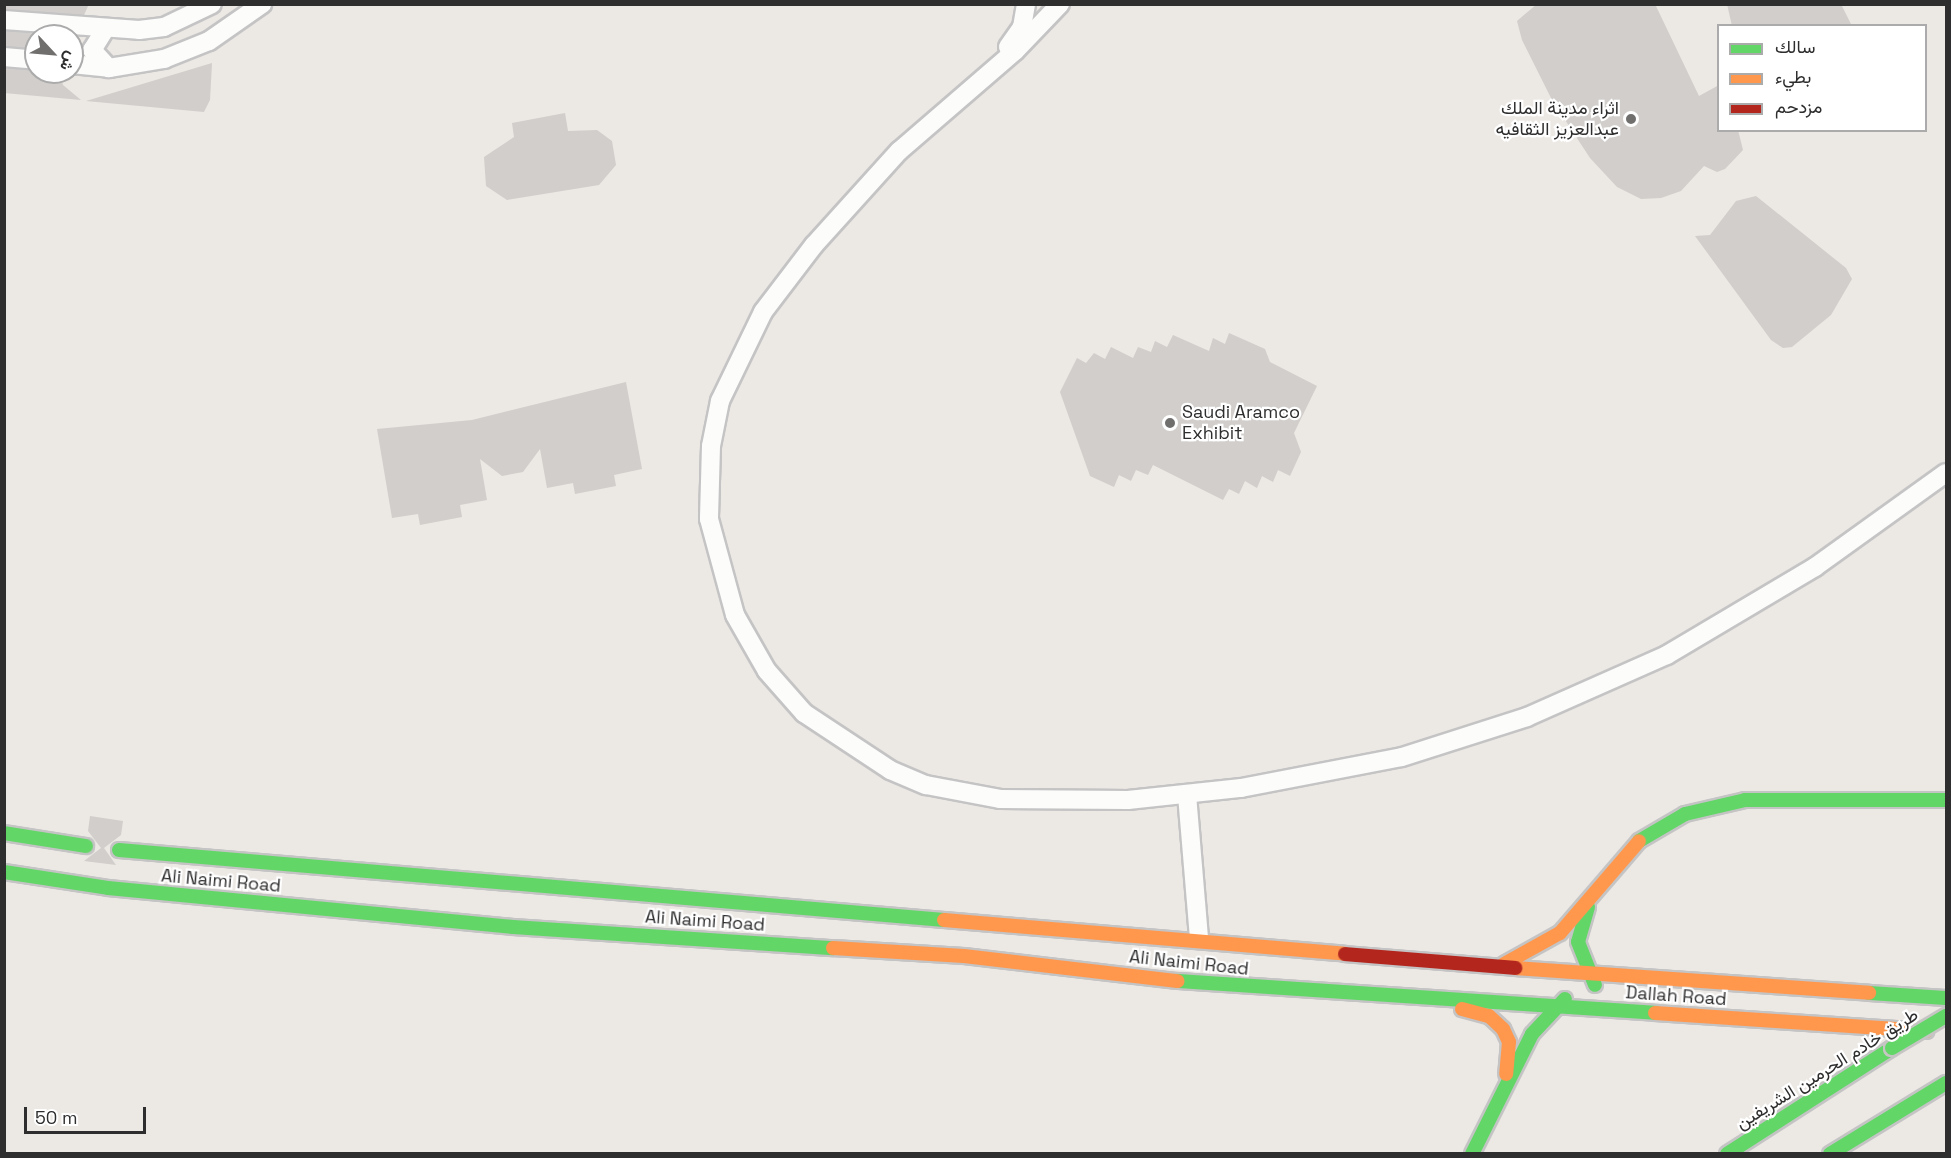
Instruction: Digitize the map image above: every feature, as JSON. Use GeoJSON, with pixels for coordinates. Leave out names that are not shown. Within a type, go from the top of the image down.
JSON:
{"type":"FeatureCollection","features":[{"type":"Feature","properties":{"kind":"main road"},"geometry":{"type":"LineString","coordinates":[[1493,966],[1528,955],[1560,933],[1612,866],[1658,827],[1713,805],[1745,800],[1947,800]]}},
{"type":"Feature","properties":{"kind":"main road"},"geometry":{"type":"LineString","coordinates":[[4,832],[86,846]]}},
{"type":"Feature","properties":{"kind":"main road","name":"Ali Naimi Road"},"geometry":{"type":"LineString","coordinates":[[118,850],[1199,938],[1493,966]]}},
{"type":"Feature","properties":{"kind":"main road"},"geometry":{"type":"LineString","coordinates":[[1612,866],[1581,925],[1580,953],[1598,989],[1639,1011]]}},
{"type":"Feature","properties":{"kind":"main road","name":"Ali Naimi Road"},"geometry":{"type":"LineString","coordinates":[[4,872],[108,888],[513,927],[964,956],[1201,984],[1403,999]]}},
{"type":"Feature","properties":{"kind":"main road","name":"Dallah Road"},"geometry":{"type":"LineString","coordinates":[[1493,966],[1834,988]]}},
{"type":"Feature","properties":{"kind":"main road"},"geometry":{"type":"LineString","coordinates":[[1472,1154],[1532,1034],[1557,1006],[1579,992],[1598,989],[1742,998],[1834,988],[1947,998]]}},
{"type":"Feature","properties":{"kind":"main road"},"geometry":{"type":"LineString","coordinates":[[1403,999],[1483,1014],[1503,1029],[1508,1067],[1483,1130]]}},
{"type":"Feature","properties":{"kind":"main road","name":"Dallah Road"},"geometry":{"type":"LineString","coordinates":[[1403,999],[1557,1006],[1947,1032]]}},
{"type":"Feature","properties":{"kind":"main road","name":"طريق خادم الحرمين الشريفين"},"geometry":{"type":"LineString","coordinates":[[1728,1154],[1892,1048],[1947,1016]]}},
{"type":"Feature","properties":{"kind":"main road"},"geometry":{"type":"LineString","coordinates":[[1830,1154],[1947,1083]]}},
{"type":"Feature","properties":{"kind":"street"},"geometry":{"type":"LineString","coordinates":[[4,20],[104,31],[164,27],[212,4]]}},
{"type":"Feature","properties":{"kind":"street"},"geometry":{"type":"LineString","coordinates":[[84,65],[109,68],[164,59],[209,41],[262,4]]}},
{"type":"Feature","properties":{"kind":"street"},"geometry":{"type":"LineString","coordinates":[[988,75],[1022,27],[1026,4]]}},
{"type":"Feature","properties":{"kind":"street"},"geometry":{"type":"LineString","coordinates":[[1060,4],[988,75],[899,151],[786,279],[749,334],[720,401],[711,446],[709,509],[716,555],[735,615],[767,671],[829,735],[890,770],[926,785],[1000,799],[1187,795],[1365,766],[1556,705],[1703,635],[1840,551],[1947,473]]}},
{"type":"Feature","properties":{"kind":"street"},"geometry":{"type":"LineString","coordinates":[[104,31],[92,50],[109,68]]}},
{"type":"Feature","properties":{"kind":"street"},"geometry":{"type":"LineString","coordinates":[[4,57],[24,59]]}},
{"type":"Feature","properties":{"kind":"street"},"geometry":{"type":"LineString","coordinates":[[1187,795],[1199,938]]}},
{"type":"Feature","properties":{"kind":"building"},"geometry":{"type":"Polygon","coordinates":[[[4,4],[89,4],[84,15],[4,9],[4,4]]]}},
{"type":"Feature","properties":{"kind":"building","name":"اثراء مدينة الملك عبدالعزيز الثقافيه"},"geometry":{"type":"Polygon","coordinates":[[[1537,4],[1655,4],[1699,96],[1717,86],[1717,132],[1738,132],[1743,150],[1725,169],[1717,172],[1704,166],[1681,191],[1661,198],[1641,199],[1617,187],[1590,158],[1552,100],[1522,40],[1517,21],[1537,4]]]}},
{"type":"Feature","properties":{"kind":"building"},"geometry":{"type":"Polygon","coordinates":[[[1727,4],[1841,4],[1851,24],[1732,24],[1727,4]]]}},
{"type":"Feature","properties":{"kind":"building"},"geometry":{"type":"Polygon","coordinates":[[[4,31],[24,33],[24,48],[4,46],[4,31]]]}},
{"type":"Feature","properties":{"kind":"building"},"geometry":{"type":"Polygon","coordinates":[[[212,63],[210,100],[204,112],[86,101],[212,63]]]}},
{"type":"Feature","properties":{"kind":"building"},"geometry":{"type":"Polygon","coordinates":[[[4,68],[24,69],[24,84],[63,84],[81,100],[4,93],[4,68]]]}},
{"type":"Feature","properties":{"kind":"building"},"geometry":{"type":"Polygon","coordinates":[[[565,113],[568,131],[597,130],[612,141],[616,165],[599,185],[507,200],[486,186],[484,157],[514,137],[512,123],[565,113]]]}},
{"type":"Feature","properties":{"kind":"building"},"geometry":{"type":"Polygon","coordinates":[[[1756,196],[1846,268],[1852,279],[1831,315],[1792,347],[1783,348],[1771,340],[1695,236],[1710,235],[1736,201],[1756,196]]]}},
{"type":"Feature","properties":{"kind":"building"},"geometry":{"type":"Polygon","coordinates":[[[1229,333],[1265,349],[1270,362],[1317,386],[1294,433],[1301,452],[1290,476],[1278,470],[1273,482],[1262,476],[1257,488],[1245,481],[1239,494],[1229,489],[1223,500],[1153,465],[1148,475],[1136,470],[1131,481],[1119,475],[1114,487],[1090,476],[1060,392],[1077,358],[1086,363],[1094,353],[1105,359],[1111,347],[1133,358],[1138,347],[1151,352],[1155,341],[1167,347],[1173,335],[1209,351],[1213,338],[1225,344],[1229,333]]]}},
{"type":"Feature","properties":{"kind":"building"},"geometry":{"type":"Polygon","coordinates":[[[626,382],[642,469],[614,475],[616,486],[575,494],[573,483],[547,488],[540,449],[523,472],[502,476],[480,459],[487,500],[460,505],[462,517],[420,525],[418,514],[392,518],[377,429],[472,420],[626,382]]]}},
{"type":"Feature","properties":{"kind":"building"},"geometry":{"type":"Polygon","coordinates":[[[90,816],[123,821],[121,835],[104,848],[116,865],[84,861],[101,848],[88,831],[90,816]]]}},
{"type":"Feature","properties":{"kind":"traffic: fast"},"geometry":{"type":"LineString","coordinates":[[1639,841],[1685,814],[1745,800],[1946,800]]}},
{"type":"Feature","properties":{"kind":"traffic: fast"},"geometry":{"type":"LineString","coordinates":[[4,833],[86,846]]}},
{"type":"Feature","properties":{"kind":"traffic: fast"},"geometry":{"type":"LineString","coordinates":[[119,850],[944,920]]}},
{"type":"Feature","properties":{"kind":"traffic: fast"},"geometry":{"type":"LineString","coordinates":[[4,872],[108,888],[513,927],[833,948]]}},
{"type":"Feature","properties":{"kind":"traffic: fast"},"geometry":{"type":"LineString","coordinates":[[1588,907],[1578,942],[1595,985]]}},
{"type":"Feature","properties":{"kind":"traffic: fast"},"geometry":{"type":"LineString","coordinates":[[1178,981],[1655,1013]]}},
{"type":"Feature","properties":{"kind":"traffic: fast"},"geometry":{"type":"LineString","coordinates":[[1869,993],[1946,998]]}},
{"type":"Feature","properties":{"kind":"traffic: fast"},"geometry":{"type":"LineString","coordinates":[[1472,1154],[1532,1034],[1565,999]]}},
{"type":"Feature","properties":{"kind":"traffic: fast"},"geometry":{"type":"LineString","coordinates":[[1892,1048],[1946,1016]]}},
{"type":"Feature","properties":{"kind":"traffic: fast"},"geometry":{"type":"LineString","coordinates":[[1727,1154],[1892,1048]]}},
{"type":"Feature","properties":{"kind":"traffic: fast"},"geometry":{"type":"LineString","coordinates":[[1830,1154],[1946,1083]]}},
{"type":"Feature","properties":{"kind":"traffic: slow"},"geometry":{"type":"LineString","coordinates":[[1504,964],[1560,933],[1639,841]]}},
{"type":"Feature","properties":{"kind":"traffic: slow"},"geometry":{"type":"LineString","coordinates":[[944,920],[1345,954]]}},
{"type":"Feature","properties":{"kind":"traffic: slow"},"geometry":{"type":"LineString","coordinates":[[833,948],[964,956],[1178,981]]}},
{"type":"Feature","properties":{"kind":"traffic: slow"},"geometry":{"type":"LineString","coordinates":[[1515,968],[1869,993]]}},
{"type":"Feature","properties":{"kind":"traffic: slow"},"geometry":{"type":"LineString","coordinates":[[1462,1009],[1489,1016],[1503,1029],[1509,1042],[1506,1074]]}},
{"type":"Feature","properties":{"kind":"traffic: slow"},"geometry":{"type":"LineString","coordinates":[[1655,1013],[1926,1031]]}},
{"type":"Feature","properties":{"kind":"traffic: jam"},"geometry":{"type":"LineString","coordinates":[[1345,954],[1515,968]]}},
{"type":"Feature","properties":{"kind":"place","name":"اثراء مدينة الملك عبدالعزيز الثقافيه"},"geometry":{"type":"Point","coordinates":[1631,119]}},
{"type":"Feature","properties":{"kind":"place","name":"Saudi Aramco Exhibit"},"geometry":{"type":"Point","coordinates":[1170,423]}}]}
